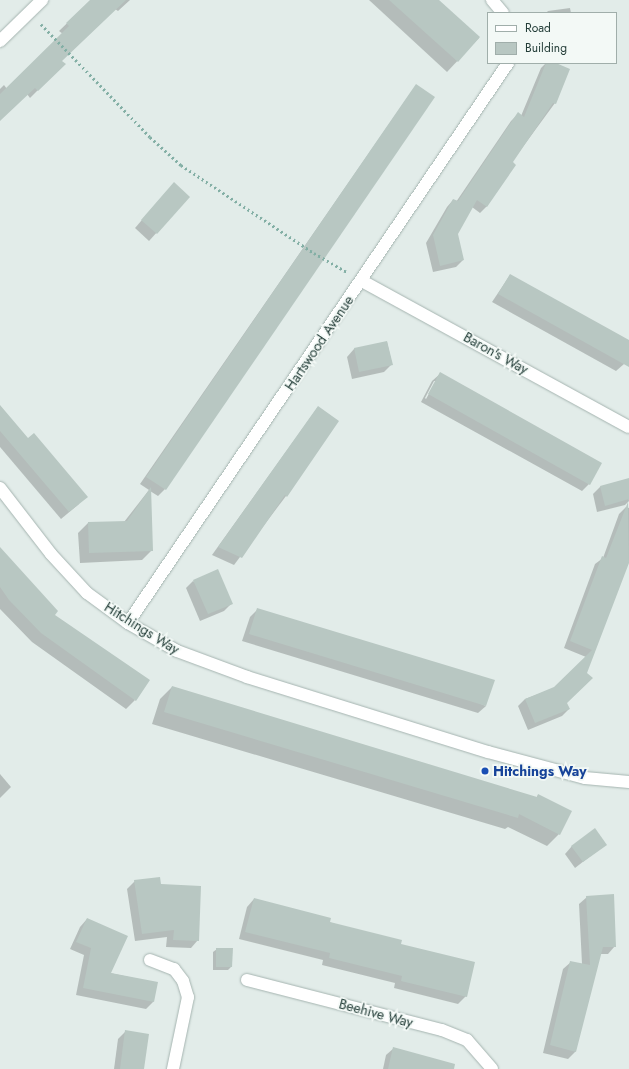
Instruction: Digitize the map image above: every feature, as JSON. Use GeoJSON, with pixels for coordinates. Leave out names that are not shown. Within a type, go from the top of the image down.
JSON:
{"type":"FeatureCollection","features":[{"type":"Feature","properties":{"kind":"street"},"geometry":{"type":"LineString","coordinates":[[0,41],[42,0]]}},
{"type":"Feature","properties":{"kind":"street"},"geometry":{"type":"LineString","coordinates":[[493,1],[502,12]]}},
{"type":"Feature","properties":{"kind":"street","name":"Hartswood Avenue"},"geometry":{"type":"LineString","coordinates":[[128,623],[507,64]]}},
{"type":"Feature","properties":{"kind":"street","name":"Baron's Way"},"geometry":{"type":"LineString","coordinates":[[362,280],[629,427]]}},
{"type":"Feature","properties":{"kind":"street","name":"Hitchings Way"},"geometry":{"type":"LineString","coordinates":[[0,488],[51,554],[87,593],[128,623],[177,651],[247,677],[488,752],[585,778],[629,782]]}},
{"type":"Feature","properties":{"kind":"street"},"geometry":{"type":"LineString","coordinates":[[150,960],[174,969],[183,981],[188,997],[187,1011],[173,1069]]}},
{"type":"Feature","properties":{"kind":"street","name":"Beehive Way"},"geometry":{"type":"LineString","coordinates":[[247,980],[442,1030],[467,1040],[492,1069]]}},
{"type":"Feature","properties":{"kind":"path"},"geometry":{"type":"LineString","coordinates":[[29,12],[150,137],[182,165],[314,253],[362,280]]}},
{"type":"Feature","properties":{"kind":"building"},"geometry":{"type":"Polygon","coordinates":[[[90,0],[126,0],[62,61],[66,64],[38,91],[35,88],[0,121],[0,94],[69,26],[66,23],[90,0]]]}},
{"type":"Feature","properties":{"kind":"building"},"geometry":{"type":"Polygon","coordinates":[[[389,0],[439,0],[480,37],[458,62],[389,0]]]}},
{"type":"Feature","properties":{"kind":"building"},"geometry":{"type":"Polygon","coordinates":[[[546,64],[558,64],[570,69],[556,104],[553,103],[513,162],[516,165],[487,207],[477,200],[458,234],[464,260],[440,266],[433,235],[453,199],[458,201],[518,112],[524,117],[546,64]]]}},
{"type":"Feature","properties":{"kind":"building"},"geometry":{"type":"Polygon","coordinates":[[[416,84],[435,97],[166,490],[146,477],[416,84]]]}},
{"type":"Feature","properties":{"kind":"building"},"geometry":{"type":"Polygon","coordinates":[[[174,182],[190,197],[157,234],[141,220],[174,182]]]}},
{"type":"Feature","properties":{"kind":"building"},"geometry":{"type":"Polygon","coordinates":[[[510,274],[629,340],[629,367],[498,294],[510,274]]]}},
{"type":"Feature","properties":{"kind":"building"},"geometry":{"type":"Polygon","coordinates":[[[387,341],[393,365],[359,372],[354,348],[387,341]]]}},
{"type":"Feature","properties":{"kind":"building"},"geometry":{"type":"Polygon","coordinates":[[[440,372],[602,463],[590,485],[428,394],[440,372]]]}},
{"type":"Feature","properties":{"kind":"building"},"geometry":{"type":"Polygon","coordinates":[[[0,405],[28,438],[34,433],[88,497],[69,512],[0,431],[0,405]]]}},
{"type":"Feature","properties":{"kind":"building"},"geometry":{"type":"Polygon","coordinates":[[[318,406],[339,421],[287,497],[285,495],[242,558],[218,547],[318,406]]]}},
{"type":"Feature","properties":{"kind":"building"},"geometry":{"type":"Polygon","coordinates":[[[629,478],[629,499],[605,506],[600,486],[629,478]]]}},
{"type":"Feature","properties":{"kind":"building"},"geometry":{"type":"Polygon","coordinates":[[[151,487],[153,551],[89,553],[88,522],[127,521],[151,487]]]}},
{"type":"Feature","properties":{"kind":"building"},"geometry":{"type":"Polygon","coordinates":[[[628,502],[629,563],[587,673],[593,678],[567,703],[570,709],[535,723],[525,699],[554,687],[592,650],[570,641],[602,556],[606,558],[628,502]]]}},
{"type":"Feature","properties":{"kind":"building"},"geometry":{"type":"Polygon","coordinates":[[[0,547],[58,611],[55,615],[150,680],[136,701],[41,633],[9,600],[0,587],[0,547]]]}},
{"type":"Feature","properties":{"kind":"building"},"geometry":{"type":"Polygon","coordinates":[[[218,569],[233,604],[208,614],[193,580],[218,569]]]}},
{"type":"Feature","properties":{"kind":"building"},"geometry":{"type":"Polygon","coordinates":[[[257,608],[495,680],[486,706],[249,634],[257,608]]]}},
{"type":"Feature","properties":{"kind":"building"},"geometry":{"type":"Polygon","coordinates":[[[172,686],[537,797],[538,794],[572,811],[560,835],[519,814],[518,818],[164,712],[172,686]]]}},
{"type":"Feature","properties":{"kind":"building"},"geometry":{"type":"Polygon","coordinates":[[[595,828],[607,845],[583,862],[571,846],[595,828]]]}},
{"type":"Feature","properties":{"kind":"building"},"geometry":{"type":"Polygon","coordinates":[[[160,877],[161,884],[201,886],[199,941],[173,940],[174,930],[142,934],[134,880],[160,877]]]}},
{"type":"Feature","properties":{"kind":"building"},"geometry":{"type":"Polygon","coordinates":[[[614,894],[616,947],[603,947],[576,1052],[550,1045],[570,961],[590,965],[586,896],[614,894]]]}},
{"type":"Feature","properties":{"kind":"building"},"geometry":{"type":"Polygon","coordinates":[[[254,898],[331,918],[330,922],[402,940],[401,944],[475,962],[467,997],[401,981],[402,976],[329,958],[330,953],[245,932],[254,898]]]}},
{"type":"Feature","properties":{"kind":"building"},"geometry":{"type":"Polygon","coordinates":[[[87,918],[128,936],[111,973],[158,982],[154,1002],[83,988],[91,948],[76,942],[87,918]]]}},
{"type":"Feature","properties":{"kind":"building"},"geometry":{"type":"Polygon","coordinates":[[[216,948],[233,948],[232,967],[216,967],[216,948]]]}},
{"type":"Feature","properties":{"kind":"building"},"geometry":{"type":"Polygon","coordinates":[[[125,1030],[149,1034],[144,1069],[120,1069],[125,1030]]]}},
{"type":"Feature","properties":{"kind":"building"},"geometry":{"type":"Polygon","coordinates":[[[393,1047],[455,1064],[454,1069],[388,1069],[393,1047]]]}},
{"type":"Feature","properties":{"kind":"place","name":"Hitchings Way"},"geometry":{"type":"Point","coordinates":[485,771]}}]}
